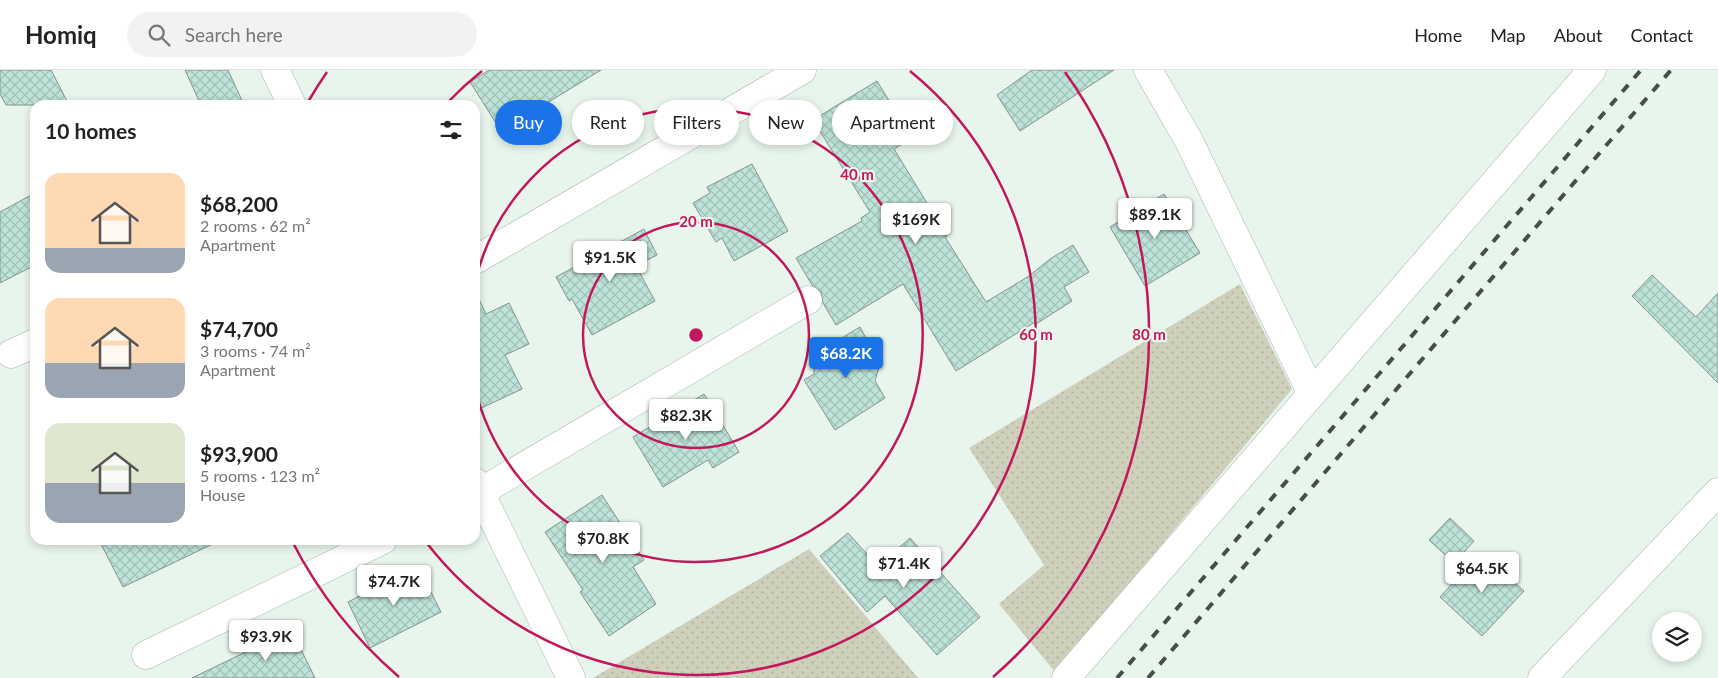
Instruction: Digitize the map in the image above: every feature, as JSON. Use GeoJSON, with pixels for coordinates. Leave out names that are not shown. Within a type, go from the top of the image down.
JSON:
{"type":"FeatureCollection","features":[{"type":"Feature","properties":{"kind":"street"},"geometry":{"type":"LineString","coordinates":[[275,70],[290,100]]}},
{"type":"Feature","properties":{"kind":"street"},"geometry":{"type":"LineString","coordinates":[[480,257],[802,70]]}},
{"type":"Feature","properties":{"kind":"street"},"geometry":{"type":"LineString","coordinates":[[1148,70],[1189,141],[1312,394]]}},
{"type":"Feature","properties":{"kind":"street"},"geometry":{"type":"LineString","coordinates":[[1066,678],[1592,70]]}},
{"type":"Feature","properties":{"kind":"street"},"geometry":{"type":"LineString","coordinates":[[480,488],[808,300]]}},
{"type":"Feature","properties":{"kind":"street"},"geometry":{"type":"LineString","coordinates":[[11,354],[30,345]]}},
{"type":"Feature","properties":{"kind":"street"},"geometry":{"type":"LineString","coordinates":[[1542,678],[1718,492]]}},
{"type":"Feature","properties":{"kind":"street"},"geometry":{"type":"LineString","coordinates":[[480,496],[571,678]]}},
{"type":"Feature","properties":{"kind":"street"},"geometry":{"type":"LineString","coordinates":[[146,655],[372,545]]}},
{"type":"Feature","properties":{"kind":"green space"},"geometry":{"type":"Polygon","coordinates":[[[1240,284],[1292,389],[1055,672],[999,604],[1044,565],[969,448],[1240,284]]]}},
{"type":"Feature","properties":{"kind":"green space"},"geometry":{"type":"Polygon","coordinates":[[[809,549],[918,678],[593,678],[809,549]]]}},
{"type":"Feature","properties":{"kind":"building"},"geometry":{"type":"Polygon","coordinates":[[[0,70],[51,70],[66,100],[30,100],[30,105],[6,105],[0,94],[0,70]]]}},
{"type":"Feature","properties":{"kind":"building"},"geometry":{"type":"Polygon","coordinates":[[[185,70],[228,70],[242,100],[199,100],[185,70]]]}},
{"type":"Feature","properties":{"kind":"building"},"geometry":{"type":"Polygon","coordinates":[[[489,70],[601,70],[552,100],[495,100],[495,122],[470,82],[489,70]]]}},
{"type":"Feature","properties":{"kind":"building"},"geometry":{"type":"Polygon","coordinates":[[[1032,70],[1114,70],[1020,131],[997,95],[1032,70]]]}},
{"type":"Feature","properties":{"kind":"building"},"geometry":{"type":"Polygon","coordinates":[[[877,81],[889,100],[846,100],[877,81]]]}},
{"type":"Feature","properties":{"kind":"building"},"geometry":{"type":"Polygon","coordinates":[[[832,108],[832,145],[901,145],[894,149],[947,236],[945,237],[986,302],[1029,276],[1050,259],[1073,245],[1089,272],[1064,287],[1072,301],[956,371],[903,284],[836,325],[823,303],[821,292],[812,285],[796,258],[862,221],[861,218],[870,212],[822,135],[822,115],[832,108]]]}},
{"type":"Feature","properties":{"kind":"building"},"geometry":{"type":"Polygon","coordinates":[[[752,164],[788,231],[734,261],[722,238],[716,242],[693,203],[710,193],[707,187],[752,164]]]}},
{"type":"Feature","properties":{"kind":"building"},"geometry":{"type":"Polygon","coordinates":[[[1164,194],[1200,253],[1145,286],[1110,227],[1164,194]]]}},
{"type":"Feature","properties":{"kind":"building"},"geometry":{"type":"Polygon","coordinates":[[[30,196],[30,268],[0,283],[0,212],[30,196]]]}},
{"type":"Feature","properties":{"kind":"building"},"geometry":{"type":"Polygon","coordinates":[[[644,229],[657,255],[636,266],[655,301],[592,335],[572,299],[569,301],[556,277],[644,229]]]}},
{"type":"Feature","properties":{"kind":"building"},"geometry":{"type":"Polygon","coordinates":[[[1652,275],[1696,317],[1718,293],[1718,383],[1632,296],[1652,275]]]}},
{"type":"Feature","properties":{"kind":"building"},"geometry":{"type":"Polygon","coordinates":[[[480,301],[486,314],[509,303],[529,344],[505,355],[522,389],[480,409],[480,301]]]}},
{"type":"Feature","properties":{"kind":"building"},"geometry":{"type":"Polygon","coordinates":[[[860,327],[880,363],[875,381],[885,398],[835,430],[804,380],[814,374],[815,354],[860,327]]]}},
{"type":"Feature","properties":{"kind":"building"},"geometry":{"type":"Polygon","coordinates":[[[704,394],[739,452],[713,468],[708,460],[663,487],[633,437],[704,394]]]}},
{"type":"Feature","properties":{"kind":"building"},"geometry":{"type":"Polygon","coordinates":[[[602,495],[644,560],[633,567],[656,604],[609,636],[580,592],[583,590],[545,532],[602,495]]]}},
{"type":"Feature","properties":{"kind":"building"},"geometry":{"type":"Polygon","coordinates":[[[1450,518],[1474,541],[1454,563],[1429,540],[1450,518]]]}},
{"type":"Feature","properties":{"kind":"building"},"geometry":{"type":"Polygon","coordinates":[[[848,533],[874,562],[889,549],[893,553],[910,538],[980,617],[937,655],[885,596],[867,612],[820,556],[848,533]]]}},
{"type":"Feature","properties":{"kind":"building"},"geometry":{"type":"Polygon","coordinates":[[[102,545],[211,545],[123,587],[102,545]]]}},
{"type":"Feature","properties":{"kind":"building"},"geometry":{"type":"Polygon","coordinates":[[[1481,552],[1524,591],[1482,636],[1440,597],[1481,552]]]}},
{"type":"Feature","properties":{"kind":"building"},"geometry":{"type":"Polygon","coordinates":[[[418,566],[441,612],[370,648],[348,602],[418,566]]]}},
{"type":"Feature","properties":{"kind":"building"},"geometry":{"type":"Polygon","coordinates":[[[291,629],[315,678],[192,678],[258,646],[291,629]]]}},
{"type":"Feature","properties":{"kind":"railway"},"geometry":{"type":"LineString","coordinates":[[1117,678],[1641,70]]}},
{"type":"Feature","properties":{"kind":"railway"},"geometry":{"type":"LineString","coordinates":[[1148,678],[1671,70]]}}]}
